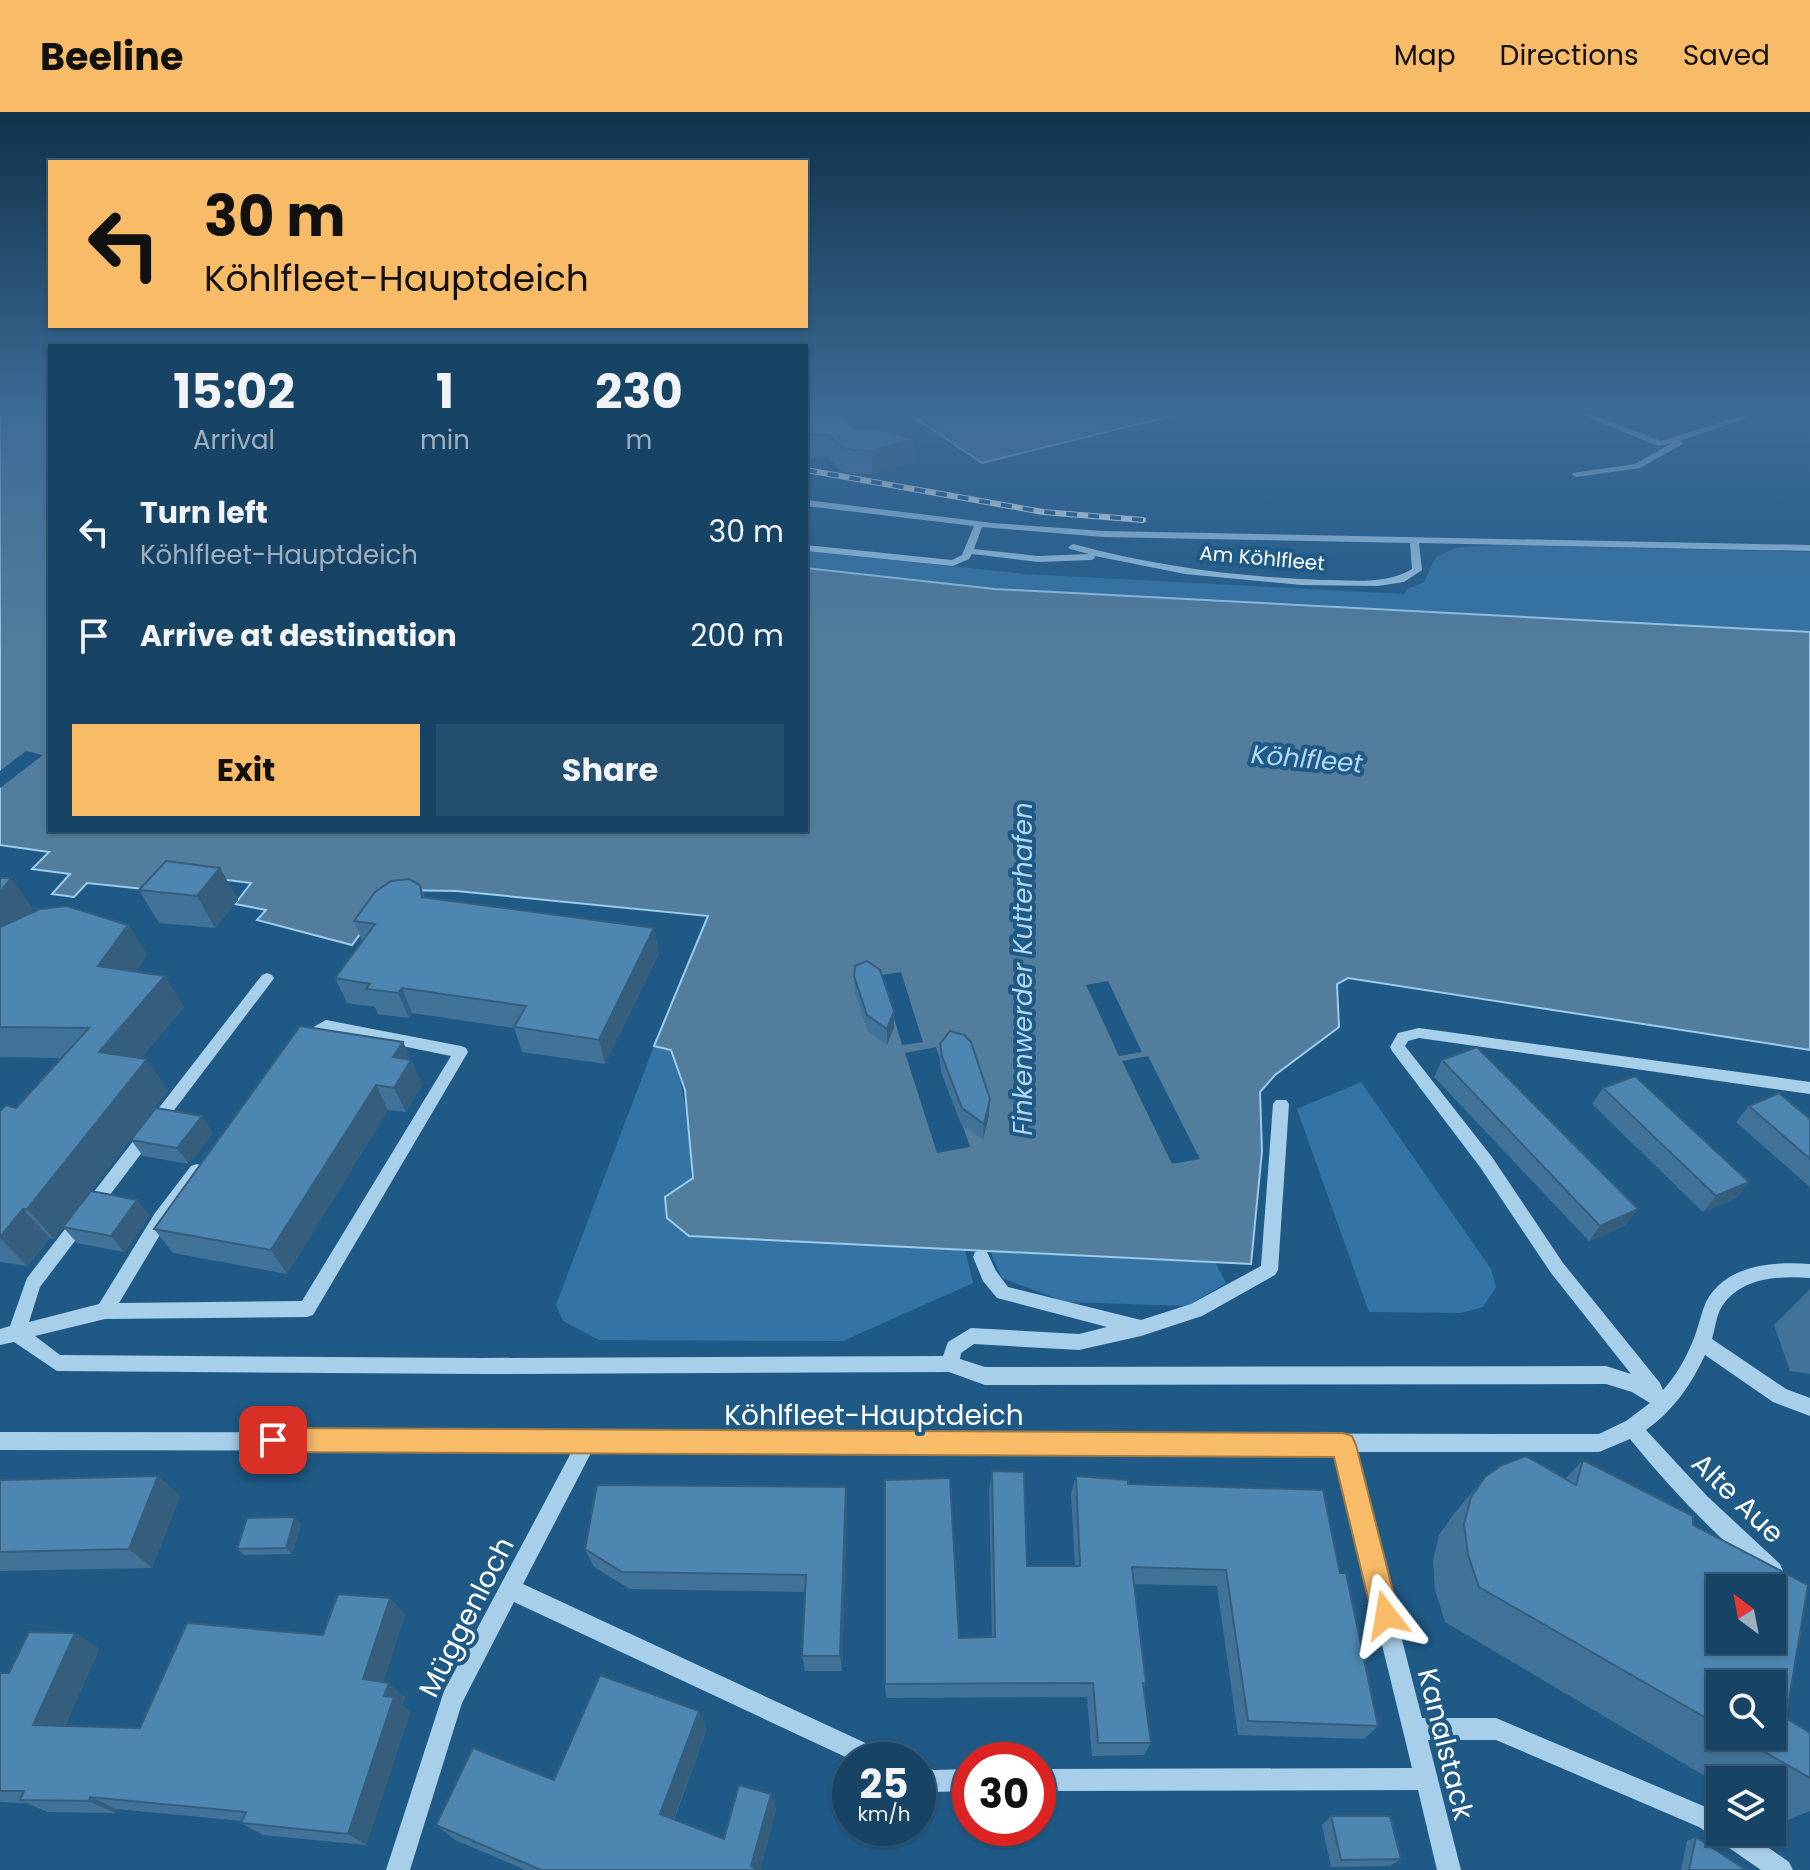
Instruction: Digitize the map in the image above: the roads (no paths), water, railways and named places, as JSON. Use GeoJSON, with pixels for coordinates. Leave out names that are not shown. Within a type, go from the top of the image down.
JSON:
{"type":"FeatureCollection","features":[{"type":"Feature","properties":{"kind":"street"},"geometry":{"type":"LineString","coordinates":[[808,503],[979,524],[1103,534],[1810,548]]}},
{"type":"Feature","properties":{"kind":"street"},"geometry":{"type":"LineString","coordinates":[[808,548],[953,563],[966,557],[979,524]]}},
{"type":"Feature","properties":{"kind":"street","name":"Am Köhlfleet"},"geometry":{"type":"LineString","coordinates":[[1073,547],[1104,556],[1243,576],[1378,583],[1401,580],[1417,570],[1414,540]]}},
{"type":"Feature","properties":{"kind":"street"},"geometry":{"type":"LineString","coordinates":[[1681,545],[1810,540]]}},
{"type":"Feature","properties":{"kind":"street"},"geometry":{"type":"LineString","coordinates":[[968,551],[1038,559],[1104,556]]}},
{"type":"Feature","properties":{"kind":"street"},"geometry":{"type":"LineString","coordinates":[[8,1335],[33,1283],[267,978]]}},
{"type":"Feature","properties":{"kind":"street"},"geometry":{"type":"LineString","coordinates":[[8,1335],[105,1311],[307,1309],[461,1052],[326,1025],[288,1050]]}},
{"type":"Feature","properties":{"kind":"street"},"geometry":{"type":"LineString","coordinates":[[1665,1402],[1557,1268],[1486,1162],[1397,1047],[1403,1037],[1419,1033],[1810,1088]]}},
{"type":"Feature","properties":{"kind":"street"},"geometry":{"type":"LineString","coordinates":[[949,1364],[954,1348],[971,1336],[1079,1342],[1141,1328],[1196,1310],[1269,1270],[1281,1104]]}},
{"type":"Feature","properties":{"kind":"street"},"geometry":{"type":"LineString","coordinates":[[105,1311],[161,1218],[206,1158]]}},
{"type":"Feature","properties":{"kind":"street"},"geometry":{"type":"LineString","coordinates":[[981,1257],[989,1276],[1003,1293],[1141,1328]]}},
{"type":"Feature","properties":{"kind":"street","name":"Köhlfleet-Hauptdeich"},"geometry":{"type":"LineString","coordinates":[[0,1441],[1599,1443],[1633,1429],[1665,1402],[1685,1375],[1702,1343],[1716,1302],[1740,1282],[1776,1269],[1810,1271]]}},
{"type":"Feature","properties":{"kind":"street"},"geometry":{"type":"LineString","coordinates":[[8,1335],[57,1363],[855,1367],[949,1364],[985,1376],[1606,1375],[1637,1385],[1665,1402]]}},
{"type":"Feature","properties":{"kind":"street"},"geometry":{"type":"LineString","coordinates":[[1702,1343],[1780,1396],[1810,1407]]}},
{"type":"Feature","properties":{"kind":"street","name":"Alte Aue"},"geometry":{"type":"LineString","coordinates":[[1633,1429],[1679,1484],[1732,1536],[1792,1586]]}},
{"type":"Feature","properties":{"kind":"street","name":"Müggenloch"},"geometry":{"type":"LineString","coordinates":[[398,1870],[452,1699],[587,1442]]}},
{"type":"Feature","properties":{"kind":"street","name":"Kanalstack"},"geometry":{"type":"LineString","coordinates":[[1343,1445],[1449,1870]]}},
{"type":"Feature","properties":{"kind":"street"},"geometry":{"type":"LineString","coordinates":[[510,1589],[838,1742]]}},
{"type":"Feature","properties":{"kind":"street"},"geometry":{"type":"LineString","coordinates":[[1414,1729],[1496,1729],[1706,1819]]}},
{"type":"Feature","properties":{"kind":"street"},"geometry":{"type":"LineString","coordinates":[[1056,1780],[1426,1779]]}},
{"type":"Feature","properties":{"kind":"street"},"geometry":{"type":"LineString","coordinates":[[1746,1846],[1781,1870]]}},
{"type":"Feature","properties":{"kind":"water"},"geometry":{"type":"Polygon","coordinates":[[[0,491],[48,491],[48,832],[808,832],[808,568],[995,589],[1810,632],[1810,1050],[1348,978],[1337,984],[1339,1027],[1275,1075],[1260,1092],[1262,1151],[1251,1264],[689,1236],[667,1218],[665,1197],[693,1178],[685,1090],[671,1050],[654,1046],[708,916],[456,891],[393,890],[352,945],[257,920],[266,910],[235,904],[251,883],[180,874],[163,891],[87,883],[74,897],[52,894],[70,874],[32,869],[49,852],[0,845],[0,491]]]}},
{"type":"Feature","properties":{"kind":"railway"},"geometry":{"type":"LineString","coordinates":[[925,491],[1043,512],[1143,520]]}},
{"type":"Feature","properties":{"kind":"water label","name":"Köhlfleet"},"geometry":{"type":"Point","coordinates":[1307,759]}},
{"type":"Feature","properties":{"kind":"water label","name":"Finkenwerder Kutterhafen"},"geometry":{"type":"Point","coordinates":[1023,969]}}]}
